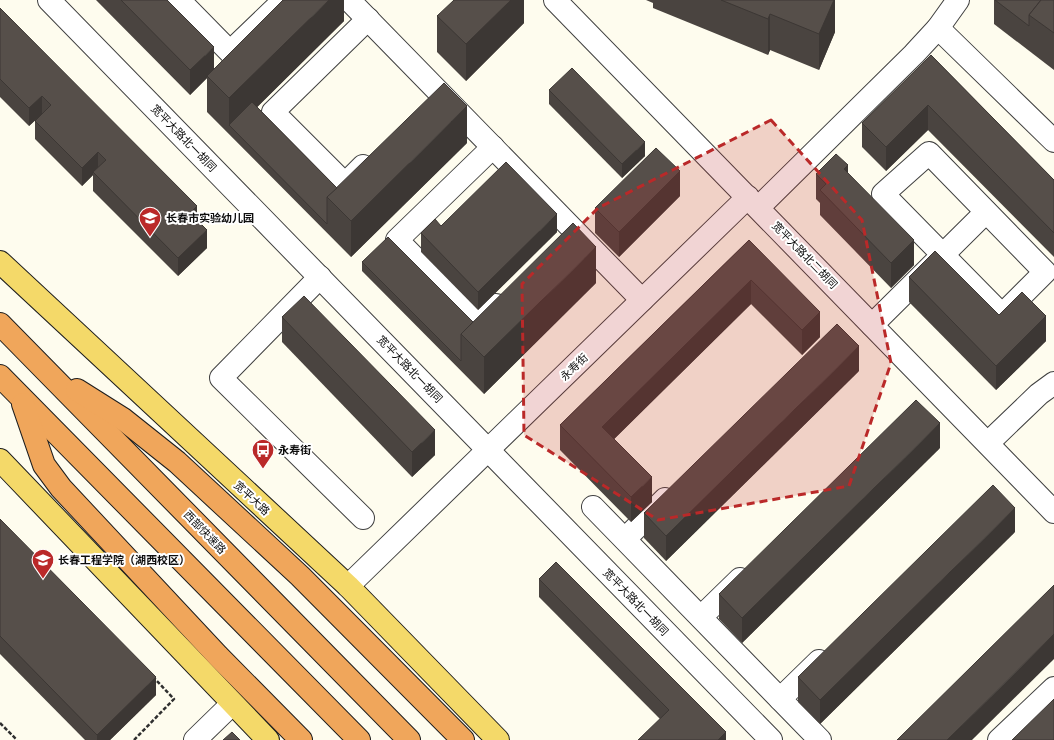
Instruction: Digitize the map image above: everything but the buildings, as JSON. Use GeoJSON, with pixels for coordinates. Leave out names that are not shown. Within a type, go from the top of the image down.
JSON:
{"type":"FeatureCollection","features":[{"type":"Feature","properties":{"kind":"highway","name":"西部快速路"},"geometry":{"type":"LineString","coordinates":[[0,324],[409,740]]}},
{"type":"Feature","properties":{"kind":"highway"},"geometry":{"type":"LineString","coordinates":[[46,371],[123,419],[177,462],[300,576],[463,740]]}},
{"type":"Feature","properties":{"kind":"highway"},"geometry":{"type":"LineString","coordinates":[[0,376],[359,740]]}},
{"type":"Feature","properties":{"kind":"highway"},"geometry":{"type":"LineString","coordinates":[[20,397],[44,465],[61,488],[218,656],[301,740]]}},
{"type":"Feature","properties":{"kind":"main road","name":"宽平大路"},"geometry":{"type":"LineString","coordinates":[[0,262],[348,586],[498,740]]}},
{"type":"Feature","properties":{"kind":"main road"},"geometry":{"type":"LineString","coordinates":[[0,460],[268,740]]}},
{"type":"Feature","properties":{"kind":"street","name":"宽平大路北一胡同"},"geometry":{"type":"LineString","coordinates":[[48,0],[771,740]]}},
{"type":"Feature","properties":{"kind":"street"},"geometry":{"type":"LineString","coordinates":[[179,0],[230,52],[284,0]]}},
{"type":"Feature","properties":{"kind":"street"},"geometry":{"type":"LineString","coordinates":[[349,0],[642,300]]}},
{"type":"Feature","properties":{"kind":"street","name":"宽平大路北二胡同"},"geometry":{"type":"LineString","coordinates":[[555,0],[1054,512]]}},
{"type":"Feature","properties":{"kind":"street","name":"永寿街"},"geometry":{"type":"LineString","coordinates":[[348,586],[642,300],[753,202],[938,28],[958,0]]}},
{"type":"Feature","properties":{"kind":"street"},"geometry":{"type":"LineString","coordinates":[[368,19],[273,112],[344,184],[378,151]]}},
{"type":"Feature","properties":{"kind":"street"},"geometry":{"type":"LineString","coordinates":[[938,28],[1054,142]]}},
{"type":"Feature","properties":{"kind":"street"},"geometry":{"type":"LineString","coordinates":[[422,107],[438,91]]}},
{"type":"Feature","properties":{"kind":"street"},"geometry":{"type":"LineString","coordinates":[[493,147],[397,240],[479,323],[512,290]]}},
{"type":"Feature","properties":{"kind":"street"},"geometry":{"type":"LineString","coordinates":[[929,152],[986,212],[1045,272],[1002,315],[883,194],[929,152]]}},
{"type":"Feature","properties":{"kind":"street"},"geometry":{"type":"LineString","coordinates":[[872,325],[986,212]]}},
{"type":"Feature","properties":{"kind":"street"},"geometry":{"type":"LineString","coordinates":[[556,245],[572,228]]}},
{"type":"Feature","properties":{"kind":"street"},"geometry":{"type":"LineString","coordinates":[[320,277],[221,378],[363,518]]}},
{"type":"Feature","properties":{"kind":"street"},"geometry":{"type":"LineString","coordinates":[[988,443],[1039,394],[1054,383]]}},
{"type":"Feature","properties":{"kind":"street"},"geometry":{"type":"LineString","coordinates":[[625,539],[682,483]]}},
{"type":"Feature","properties":{"kind":"street"},"geometry":{"type":"LineString","coordinates":[[593,507],[820,740]]}},
{"type":"Feature","properties":{"kind":"street"},"geometry":{"type":"LineString","coordinates":[[701,617],[756,563]]}},
{"type":"Feature","properties":{"kind":"street"},"geometry":{"type":"LineString","coordinates":[[780,699],[836,644]]}},
{"type":"Feature","properties":{"kind":"street"},"geometry":{"type":"LineString","coordinates":[[726,694],[750,668]]}},
{"type":"Feature","properties":{"kind":"street"},"geometry":{"type":"LineString","coordinates":[[999,740],[1054,688]]}},
{"type":"Feature","properties":{"kind":"street"},"geometry":{"type":"LineString","coordinates":[[195,740],[232,704]]}},
{"type":"Feature","properties":{"kind":"path"},"geometry":{"type":"LineString","coordinates":[[134,740],[174,700],[152,677]]}},
{"type":"Feature","properties":{"kind":"path"},"geometry":{"type":"LineString","coordinates":[[0,723],[17,740]]}},
{"type":"Feature","properties":{"kind":"highlighted area"},"geometry":{"type":"Polygon","coordinates":[[[771,120],[862,220],[891,363],[849,486],[658,520],[524,435],[522,284],[598,208],[771,120]]]}},
{"type":"Feature","properties":{"kind":"place","name":"长春市实验幼儿园"},"geometry":{"type":"Point","coordinates":[150,238]}},
{"type":"Feature","properties":{"kind":"place","name":"永寿街"},"geometry":{"type":"Point","coordinates":[263,470]}},
{"type":"Feature","properties":{"kind":"place","name":"长春工程学院（湖西校区）"},"geometry":{"type":"Point","coordinates":[43,580]}}]}
